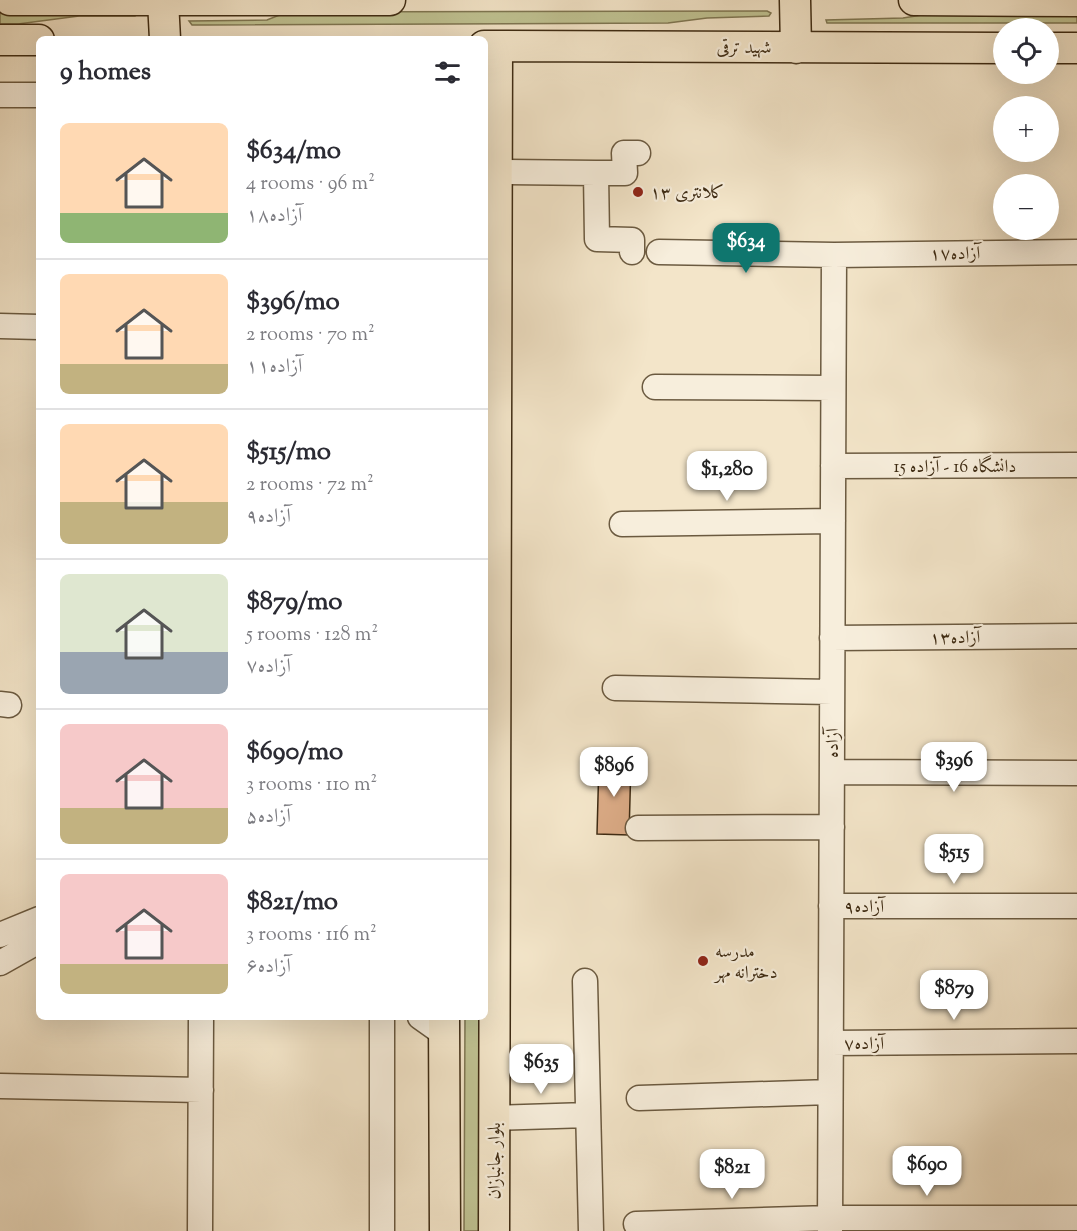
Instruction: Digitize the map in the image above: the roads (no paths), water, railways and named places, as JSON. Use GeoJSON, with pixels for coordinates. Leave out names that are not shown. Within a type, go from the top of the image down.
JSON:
{"type":"FeatureCollection","features":[{"type":"Feature","properties":{"kind":"main road"},"geometry":{"type":"LineString","coordinates":[[10,0],[390,0]]}},
{"type":"Feature","properties":{"kind":"main road"},"geometry":{"type":"LineString","coordinates":[[795,0],[796,48]]}},
{"type":"Feature","properties":{"kind":"main road"},"geometry":{"type":"LineString","coordinates":[[914,0],[1077,1]]}},
{"type":"Feature","properties":{"kind":"main road"},"geometry":{"type":"LineString","coordinates":[[163,1],[165,36]]}},
{"type":"Feature","properties":{"kind":"main road"},"geometry":{"type":"LineString","coordinates":[[0,40],[36,40]]}},
{"type":"Feature","properties":{"kind":"main road","name":"شهید ترقی"},"geometry":{"type":"LineString","coordinates":[[491,46],[993,48]]}},
{"type":"Feature","properties":{"kind":"main road","name":"بلوار جانبازان"},"geometry":{"type":"LineString","coordinates":[[491,46],[496,172],[490,344],[494,1231]]}},
{"type":"Feature","properties":{"kind":"main road"},"geometry":{"type":"LineString","coordinates":[[1059,48],[1077,48]]}},
{"type":"Feature","properties":{"kind":"main road"},"geometry":{"type":"LineString","coordinates":[[444,1026],[445,1231]]}},
{"type":"Feature","properties":{"kind":"street"},"geometry":{"type":"LineString","coordinates":[[0,95],[36,95]]}},
{"type":"Feature","properties":{"kind":"street"},"geometry":{"type":"LineString","coordinates":[[496,172],[625,173],[624,153],[638,153]]}},
{"type":"Feature","properties":{"kind":"street"},"geometry":{"type":"LineString","coordinates":[[596,173],[597,240],[632,240],[632,252]]}},
{"type":"Feature","properties":{"kind":"street","name":"آزاده۱۷"},"geometry":{"type":"LineString","coordinates":[[658,252],[834,255],[1077,252]]}},
{"type":"Feature","properties":{"kind":"street","name":"آزاده"},"geometry":{"type":"LineString","coordinates":[[830,1224],[834,255]]}},
{"type":"Feature","properties":{"kind":"street"},"geometry":{"type":"LineString","coordinates":[[0,326],[36,327]]}},
{"type":"Feature","properties":{"kind":"street"},"geometry":{"type":"LineString","coordinates":[[655,387],[833,388]]}},
{"type":"Feature","properties":{"kind":"street","name":"دانشگاه 16 - آزاده 15"},"geometry":{"type":"LineString","coordinates":[[833,466],[1077,465]]}},
{"type":"Feature","properties":{"kind":"street"},"geometry":{"type":"LineString","coordinates":[[622,524],[833,521]]}},
{"type":"Feature","properties":{"kind":"street","name":"آزاده۱۳"},"geometry":{"type":"LineString","coordinates":[[832,638],[1077,636]]}},
{"type":"Feature","properties":{"kind":"street"},"geometry":{"type":"LineString","coordinates":[[615,688],[832,692]]}},
{"type":"Feature","properties":{"kind":"street"},"geometry":{"type":"LineString","coordinates":[[832,772],[1077,773]]}},
{"type":"Feature","properties":{"kind":"street"},"geometry":{"type":"LineString","coordinates":[[638,828],[831,827]]}},
{"type":"Feature","properties":{"kind":"street","name":"آزاده۹"},"geometry":{"type":"LineString","coordinates":[[831,906],[1077,906]]}},
{"type":"Feature","properties":{"kind":"street"},"geometry":{"type":"LineString","coordinates":[[0,935],[36,920]]}},
{"type":"Feature","properties":{"kind":"street"},"geometry":{"type":"LineString","coordinates":[[0,963],[36,943]]}},
{"type":"Feature","properties":{"kind":"street"},"geometry":{"type":"LineString","coordinates":[[585,981],[591,1231]]}},
{"type":"Feature","properties":{"kind":"street"},"geometry":{"type":"LineString","coordinates":[[200,1231],[201,1020]]}},
{"type":"Feature","properties":{"kind":"street"},"geometry":{"type":"LineString","coordinates":[[382,1020],[382,1231]]}},
{"type":"Feature","properties":{"kind":"street"},"geometry":{"type":"LineString","coordinates":[[428,1020],[444,1026]]}},
{"type":"Feature","properties":{"kind":"street","name":"آزاده۷"},"geometry":{"type":"LineString","coordinates":[[831,1043],[1077,1041]]}},
{"type":"Feature","properties":{"kind":"street"},"geometry":{"type":"LineString","coordinates":[[0,1086],[201,1090]]}},
{"type":"Feature","properties":{"kind":"street"},"geometry":{"type":"LineString","coordinates":[[639,1098],[830,1092]]}},
{"type":"Feature","properties":{"kind":"street"},"geometry":{"type":"LineString","coordinates":[[494,1118],[588,1115]]}},
{"type":"Feature","properties":{"kind":"street"},"geometry":{"type":"LineString","coordinates":[[636,1224],[830,1224],[1077,1218]]}},
{"type":"Feature","properties":{"kind":"place","name":"کلانتری ۱۳"},"geometry":{"type":"Point","coordinates":[638,192]}},
{"type":"Feature","properties":{"kind":"place","name":"مدرسه دخترانه مهر"},"geometry":{"type":"Point","coordinates":[703,961]}}]}
